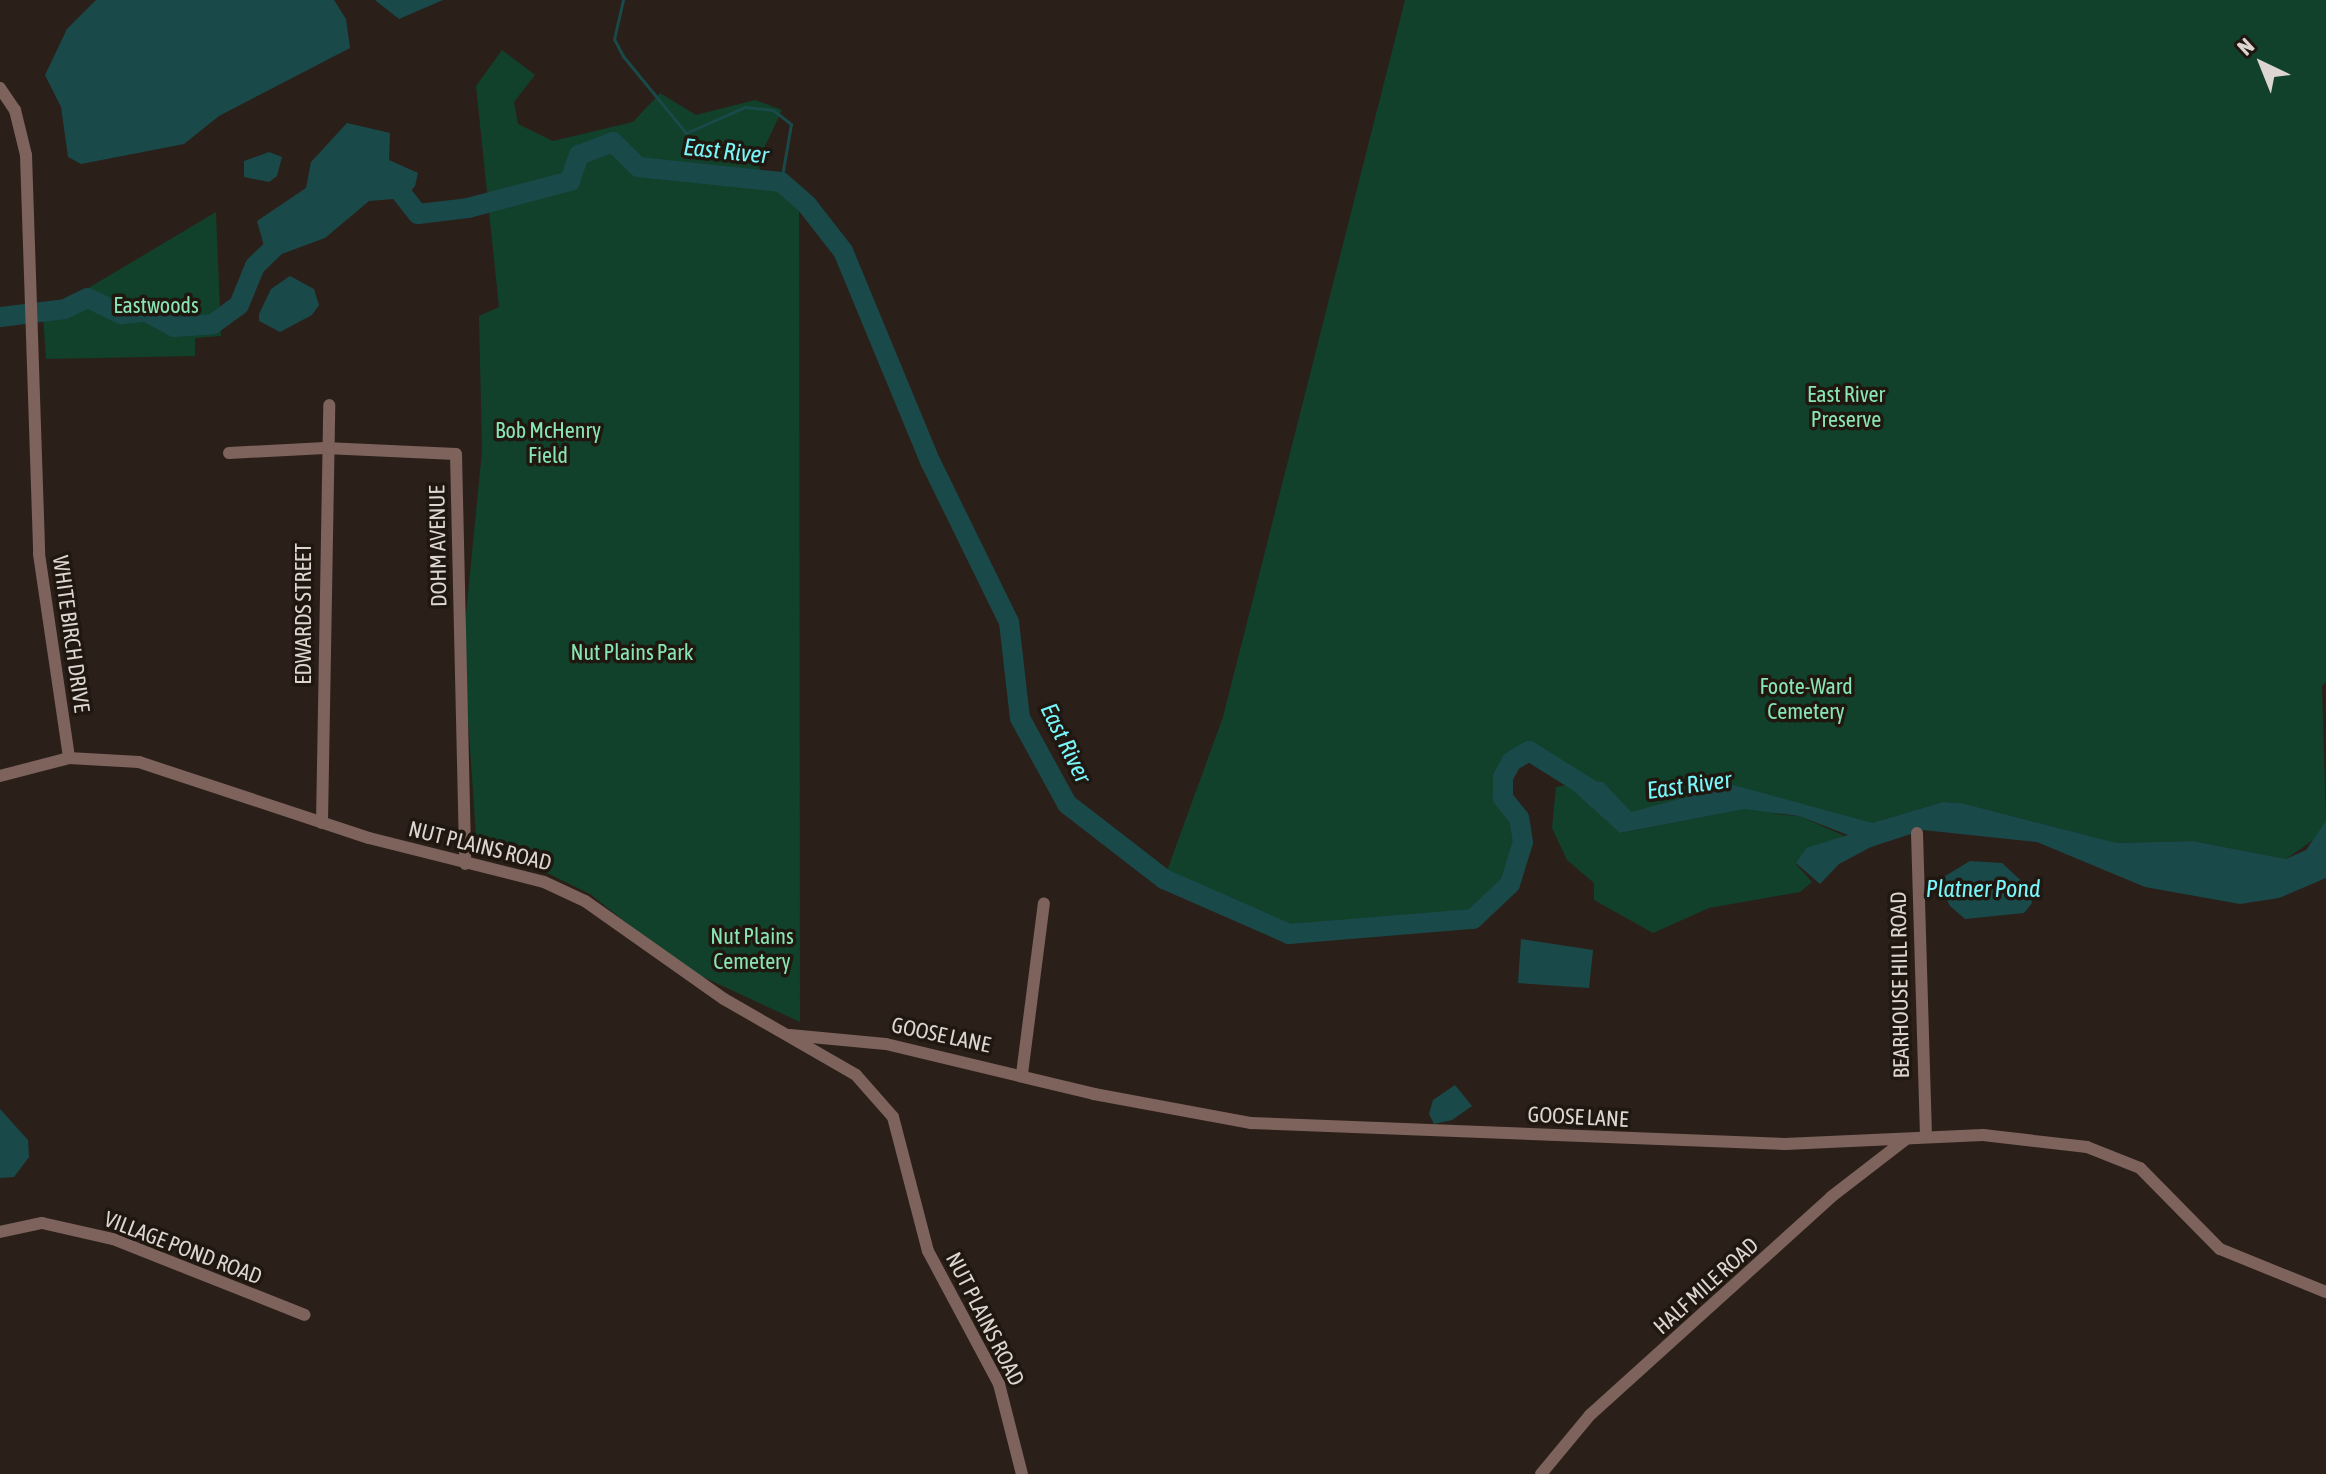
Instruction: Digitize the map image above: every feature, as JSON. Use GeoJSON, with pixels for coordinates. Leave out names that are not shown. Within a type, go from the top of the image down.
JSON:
{"type":"FeatureCollection","features":[{"type":"Feature","properties":{"kind":"street","name":"WHITE BIRCH DRIVE"},"geometry":{"type":"LineString","coordinates":[[0,88],[15,110],[26,155],[30,332],[43,602],[69,758]]}},
{"type":"Feature","properties":{"kind":"street","name":"EDWARDS STREET"},"geometry":{"type":"LineString","coordinates":[[322,823],[325,448],[329,405]]}},
{"type":"Feature","properties":{"kind":"street","name":"DOHM AVENUE"},"geometry":{"type":"LineString","coordinates":[[229,453],[325,448],[456,454],[465,864]]}},
{"type":"Feature","properties":{"kind":"street","name":"NUT PLAINS ROAD"},"geometry":{"type":"LineString","coordinates":[[0,776],[69,758],[139,762],[322,823],[566,891],[712,991],[856,1075],[893,1117],[928,1251],[999,1384],[1022,1474]]}},
{"type":"Feature","properties":{"kind":"street","name":"BEARHOUSE HILL ROAD"},"geometry":{"type":"LineString","coordinates":[[1917,833],[1926,1136]]}},
{"type":"Feature","properties":{"kind":"street"},"geometry":{"type":"LineString","coordinates":[[1022,1074],[1044,903]]}},
{"type":"Feature","properties":{"kind":"street","name":"GOOSE LANE"},"geometry":{"type":"LineString","coordinates":[[790,1035],[859,1039],[1022,1074],[1162,1109],[1251,1123],[1654,1142],[1785,1144],[1926,1136],[2032,1139],[2115,1155],[2158,1185],[2220,1249],[2326,1292]]}},
{"type":"Feature","properties":{"kind":"street","name":"HALF MILE ROAD"},"geometry":{"type":"LineString","coordinates":[[1541,1474],[1590,1415],[1831,1197],[1908,1138]]}},
{"type":"Feature","properties":{"kind":"street","name":"VILLAGE POND ROAD"},"geometry":{"type":"LineString","coordinates":[[0,1232],[42,1223],[113,1239],[305,1315]]}},
{"type":"Feature","properties":{"kind":"green space","name":"East River Preserve"},"geometry":{"type":"Polygon","coordinates":[[[1405,0],[2326,0],[2326,682],[2322,686],[2326,821],[2320,835],[2286,859],[2193,841],[2117,843],[1961,803],[1943,802],[1872,823],[1860,832],[1806,812],[1773,814],[1799,816],[1849,838],[1806,848],[1796,864],[1812,882],[1800,892],[1709,908],[1653,933],[1594,900],[1594,883],[1567,860],[1552,828],[1556,787],[1567,785],[1621,833],[1741,809],[1629,819],[1594,801],[1581,781],[1529,751],[1512,761],[1503,777],[1503,798],[1519,818],[1523,842],[1510,884],[1473,919],[1289,934],[1164,879],[1223,717],[1405,0]]]}},
{"type":"Feature","properties":{"kind":"green space","name":"Nut Plains Park"},"geometry":{"type":"Polygon","coordinates":[[[502,50],[535,75],[514,102],[518,124],[553,141],[633,122],[660,93],[696,115],[755,100],[782,110],[757,163],[763,175],[799,194],[800,1022],[682,967],[590,894],[535,867],[477,851],[463,645],[482,451],[479,316],[499,307],[476,86],[502,50]]]}},
{"type":"Feature","properties":{"kind":"green space","name":"Eastwoods"},"geometry":{"type":"Polygon","coordinates":[[[216,212],[221,336],[195,338],[195,356],[46,359],[43,315],[216,212]]]}},
{"type":"Feature","properties":{"kind":"water"},"geometry":{"type":"Polygon","coordinates":[[[96,0],[334,0],[346,19],[350,48],[219,116],[184,144],[81,164],[68,157],[61,107],[45,75],[67,29],[96,0]]]}},
{"type":"Feature","properties":{"kind":"water"},"geometry":{"type":"Polygon","coordinates":[[[375,0],[443,0],[399,19],[375,0]]]}},
{"type":"Feature","properties":{"kind":"water"},"geometry":{"type":"Polygon","coordinates":[[[347,123],[390,133],[389,160],[418,173],[415,186],[405,198],[369,201],[325,238],[279,255],[266,253],[257,221],[306,188],[311,162],[347,123]]]}},
{"type":"Feature","properties":{"kind":"water"},"geometry":{"type":"Polygon","coordinates":[[[269,152],[282,157],[277,176],[269,182],[244,177],[244,161],[269,152]]]}},
{"type":"Feature","properties":{"kind":"water"},"geometry":{"type":"Polygon","coordinates":[[[290,276],[314,289],[319,305],[312,315],[280,332],[259,321],[259,314],[271,289],[290,276]]]}},
{"type":"Feature","properties":{"kind":"water"},"geometry":{"type":"Polygon","coordinates":[[[1581,781],[1603,782],[1631,812],[1733,785],[1872,823],[1943,802],[1961,803],[2117,843],[2193,841],[2286,859],[2306,850],[2326,821],[2326,878],[2279,898],[2240,904],[2145,887],[2037,842],[1923,830],[1871,847],[1839,864],[1820,884],[1796,863],[1806,848],[1848,835],[1799,816],[1744,809],[1620,833],[1567,785],[1581,781]]]}},
{"type":"Feature","properties":{"kind":"water","name":"Platner Pond"},"geometry":{"type":"Polygon","coordinates":[[[1970,861],[2002,863],[2028,887],[2032,903],[2024,913],[1965,919],[1950,906],[1937,881],[1970,861]]]}},
{"type":"Feature","properties":{"kind":"water"},"geometry":{"type":"Polygon","coordinates":[[[1521,939],[1593,950],[1589,988],[1518,983],[1521,939]]]}},
{"type":"Feature","properties":{"kind":"water"},"geometry":{"type":"Polygon","coordinates":[[[1455,1085],[1472,1106],[1452,1120],[1434,1124],[1429,1114],[1433,1100],[1455,1085]]]}},
{"type":"Feature","properties":{"kind":"water"},"geometry":{"type":"Polygon","coordinates":[[[0,1109],[28,1140],[29,1157],[14,1177],[0,1178],[0,1109]]]}},
{"type":"Feature","properties":{"kind":"waterway"},"geometry":{"type":"LineString","coordinates":[[623,0],[614,39],[623,56],[686,133],[745,107],[773,110],[791,124],[781,182]]}},
{"type":"Feature","properties":{"kind":"waterway","name":"East River"},"geometry":{"type":"LineString","coordinates":[[386,185],[395,185],[418,214],[468,208],[570,181],[579,155],[613,142],[638,167],[781,182],[807,205],[843,251],[931,463],[1009,622],[1020,718],[1067,804],[1164,879],[1289,934],[1473,919],[1510,884],[1523,842],[1519,818],[1503,798],[1503,777],[1512,761],[1529,751],[1601,796]]}},
{"type":"Feature","properties":{"kind":"waterway","name":"East River"},"geometry":{"type":"LineString","coordinates":[[0,317],[65,309],[88,298],[121,314],[146,312],[174,327],[213,324],[239,305],[255,266],[285,237]]}},
{"type":"Feature","properties":{"kind":"park label","name":"Bob McHenry Field"},"geometry":{"type":"Point","coordinates":[548,442]}},
{"type":"Feature","properties":{"kind":"park label","name":"Foote-Ward Cemetery"},"geometry":{"type":"Point","coordinates":[1806,698]}},
{"type":"Feature","properties":{"kind":"park label","name":"Nut Plains Cemetery"},"geometry":{"type":"Point","coordinates":[752,948]}}]}
